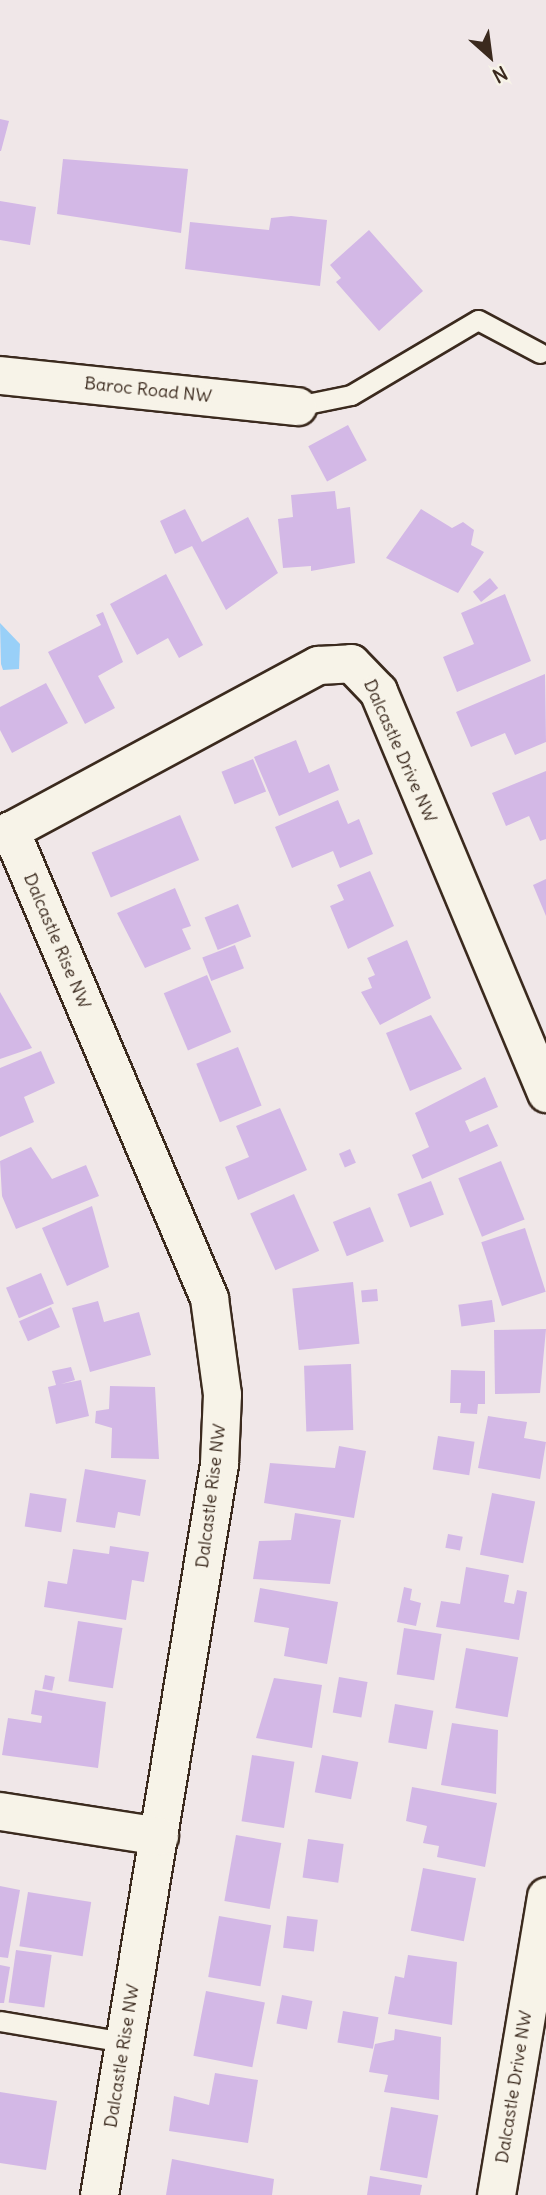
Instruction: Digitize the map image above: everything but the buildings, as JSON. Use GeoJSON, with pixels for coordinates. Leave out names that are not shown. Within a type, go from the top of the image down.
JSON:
{"type":"FeatureCollection","features":[{"type":"Feature","properties":{"kind":"street","name":"Baroc Road NW"},"geometry":{"type":"LineString","coordinates":[[0,375],[297,405]]}},
{"type":"Feature","properties":{"kind":"street","name":"Dalcastle Drive NW"},"geometry":{"type":"LineString","coordinates":[[5,833],[318,665],[351,663],[378,691],[542,1074]]}},
{"type":"Feature","properties":{"kind":"street","name":"Dalcastle Rise NW"},"geometry":{"type":"LineString","coordinates":[[5,833],[209,1298],[217,1343],[219,1464],[99,2195]]}},
{"type":"Feature","properties":{"kind":"street"},"geometry":{"type":"LineString","coordinates":[[0,1811],[159,1836]]}},
{"type":"Feature","properties":{"kind":"street","name":"Dalcastle Drive NW"},"geometry":{"type":"LineString","coordinates":[[496,2195],[546,1896]]}},
{"type":"Feature","properties":{"kind":"lane"},"geometry":{"type":"LineString","coordinates":[[297,405],[351,395],[478,320],[540,353]]}},
{"type":"Feature","properties":{"kind":"lane"},"geometry":{"type":"LineString","coordinates":[[0,2021],[124,2042]]}},
{"type":"Feature","properties":{"kind":"water"},"geometry":{"type":"Polygon","coordinates":[[[0,623],[20,644],[19,669],[3,670],[0,623]]]}}]}
